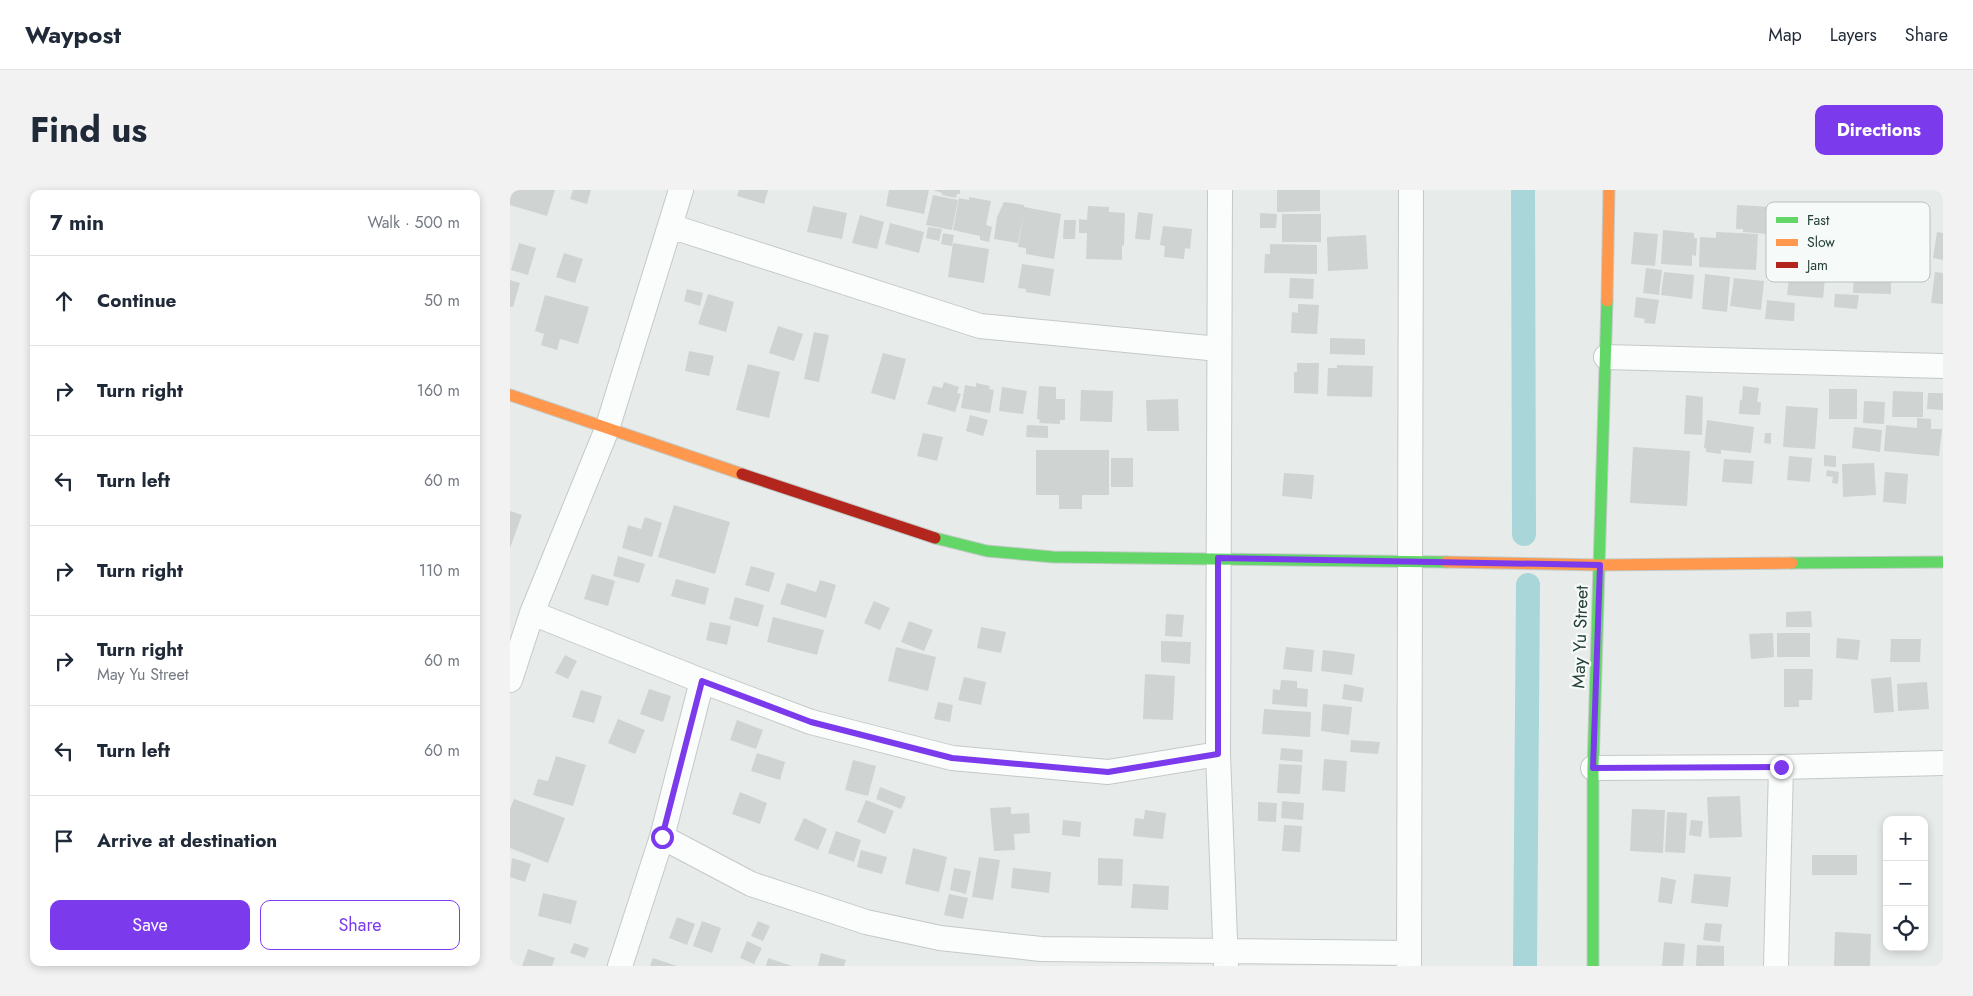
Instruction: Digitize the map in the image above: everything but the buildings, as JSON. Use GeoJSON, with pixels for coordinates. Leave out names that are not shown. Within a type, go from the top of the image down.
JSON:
{"type":"FeatureCollection","features":[{"type":"Feature","properties":{"kind":"street"},"geometry":{"type":"LineString","coordinates":[[510,680],[532,613],[608,428],[681,190]]}},
{"type":"Feature","properties":{"kind":"street"},"geometry":{"type":"LineString","coordinates":[[1220,190],[1218,754],[1226,958]]}},
{"type":"Feature","properties":{"kind":"street"},"geometry":{"type":"LineString","coordinates":[[662,837],[751,884],[866,922],[1041,957],[1409,960],[1411,190]]}},
{"type":"Feature","properties":{"kind":"street","name":"May Yu Street"},"geometry":{"type":"LineString","coordinates":[[1593,966],[1593,768],[1610,190]]}},
{"type":"Feature","properties":{"kind":"street"},"geometry":{"type":"LineString","coordinates":[[670,226],[980,326],[1219,349]]}},
{"type":"Feature","properties":{"kind":"street"},"geometry":{"type":"LineString","coordinates":[[1606,357],[1943,366]]}},
{"type":"Feature","properties":{"kind":"street"},"geometry":{"type":"LineString","coordinates":[[510,395],[929,537],[987,551],[1053,557],[1600,565],[1943,562]]}},
{"type":"Feature","properties":{"kind":"street"},"geometry":{"type":"LineString","coordinates":[[532,613],[811,722],[952,758],[1108,772],[1218,754]]}},
{"type":"Feature","properties":{"kind":"street"},"geometry":{"type":"LineString","coordinates":[[620,966],[662,837],[702,681]]}},
{"type":"Feature","properties":{"kind":"street"},"geometry":{"type":"LineString","coordinates":[[1593,768],[1781,767],[1943,763]]}},
{"type":"Feature","properties":{"kind":"street"},"geometry":{"type":"LineString","coordinates":[[1776,966],[1781,767]]}},
{"type":"Feature","properties":{"kind":"waterway"},"geometry":{"type":"LineString","coordinates":[[1523,190],[1524,534]]}},
{"type":"Feature","properties":{"kind":"waterway"},"geometry":{"type":"LineString","coordinates":[[1525,966],[1528,585]]}},
{"type":"Feature","properties":{"kind":"traffic: fast"},"geometry":{"type":"LineString","coordinates":[[1593,966],[1593,768],[1607,301]]}},
{"type":"Feature","properties":{"kind":"traffic: fast"},"geometry":{"type":"LineString","coordinates":[[935,538],[987,551],[1053,557],[1446,562]]}},
{"type":"Feature","properties":{"kind":"traffic: fast"},"geometry":{"type":"LineString","coordinates":[[1792,563],[1943,562]]}},
{"type":"Feature","properties":{"kind":"traffic: slow"},"geometry":{"type":"LineString","coordinates":[[1607,301],[1609,190]]}},
{"type":"Feature","properties":{"kind":"traffic: slow"},"geometry":{"type":"LineString","coordinates":[[510,395],[742,474]]}},
{"type":"Feature","properties":{"kind":"traffic: slow"},"geometry":{"type":"LineString","coordinates":[[1446,562],[1600,565],[1792,563]]}},
{"type":"Feature","properties":{"kind":"traffic: jam"},"geometry":{"type":"LineString","coordinates":[[742,474],[935,538]]}},
{"type":"Feature","properties":{"kind":"route"},"geometry":{"type":"LineString","coordinates":[[662,837],[702,681],[811,722],[952,758],[1108,772],[1218,754],[1218,558],[1600,565],[1593,768],[1781,767]]}}]}
